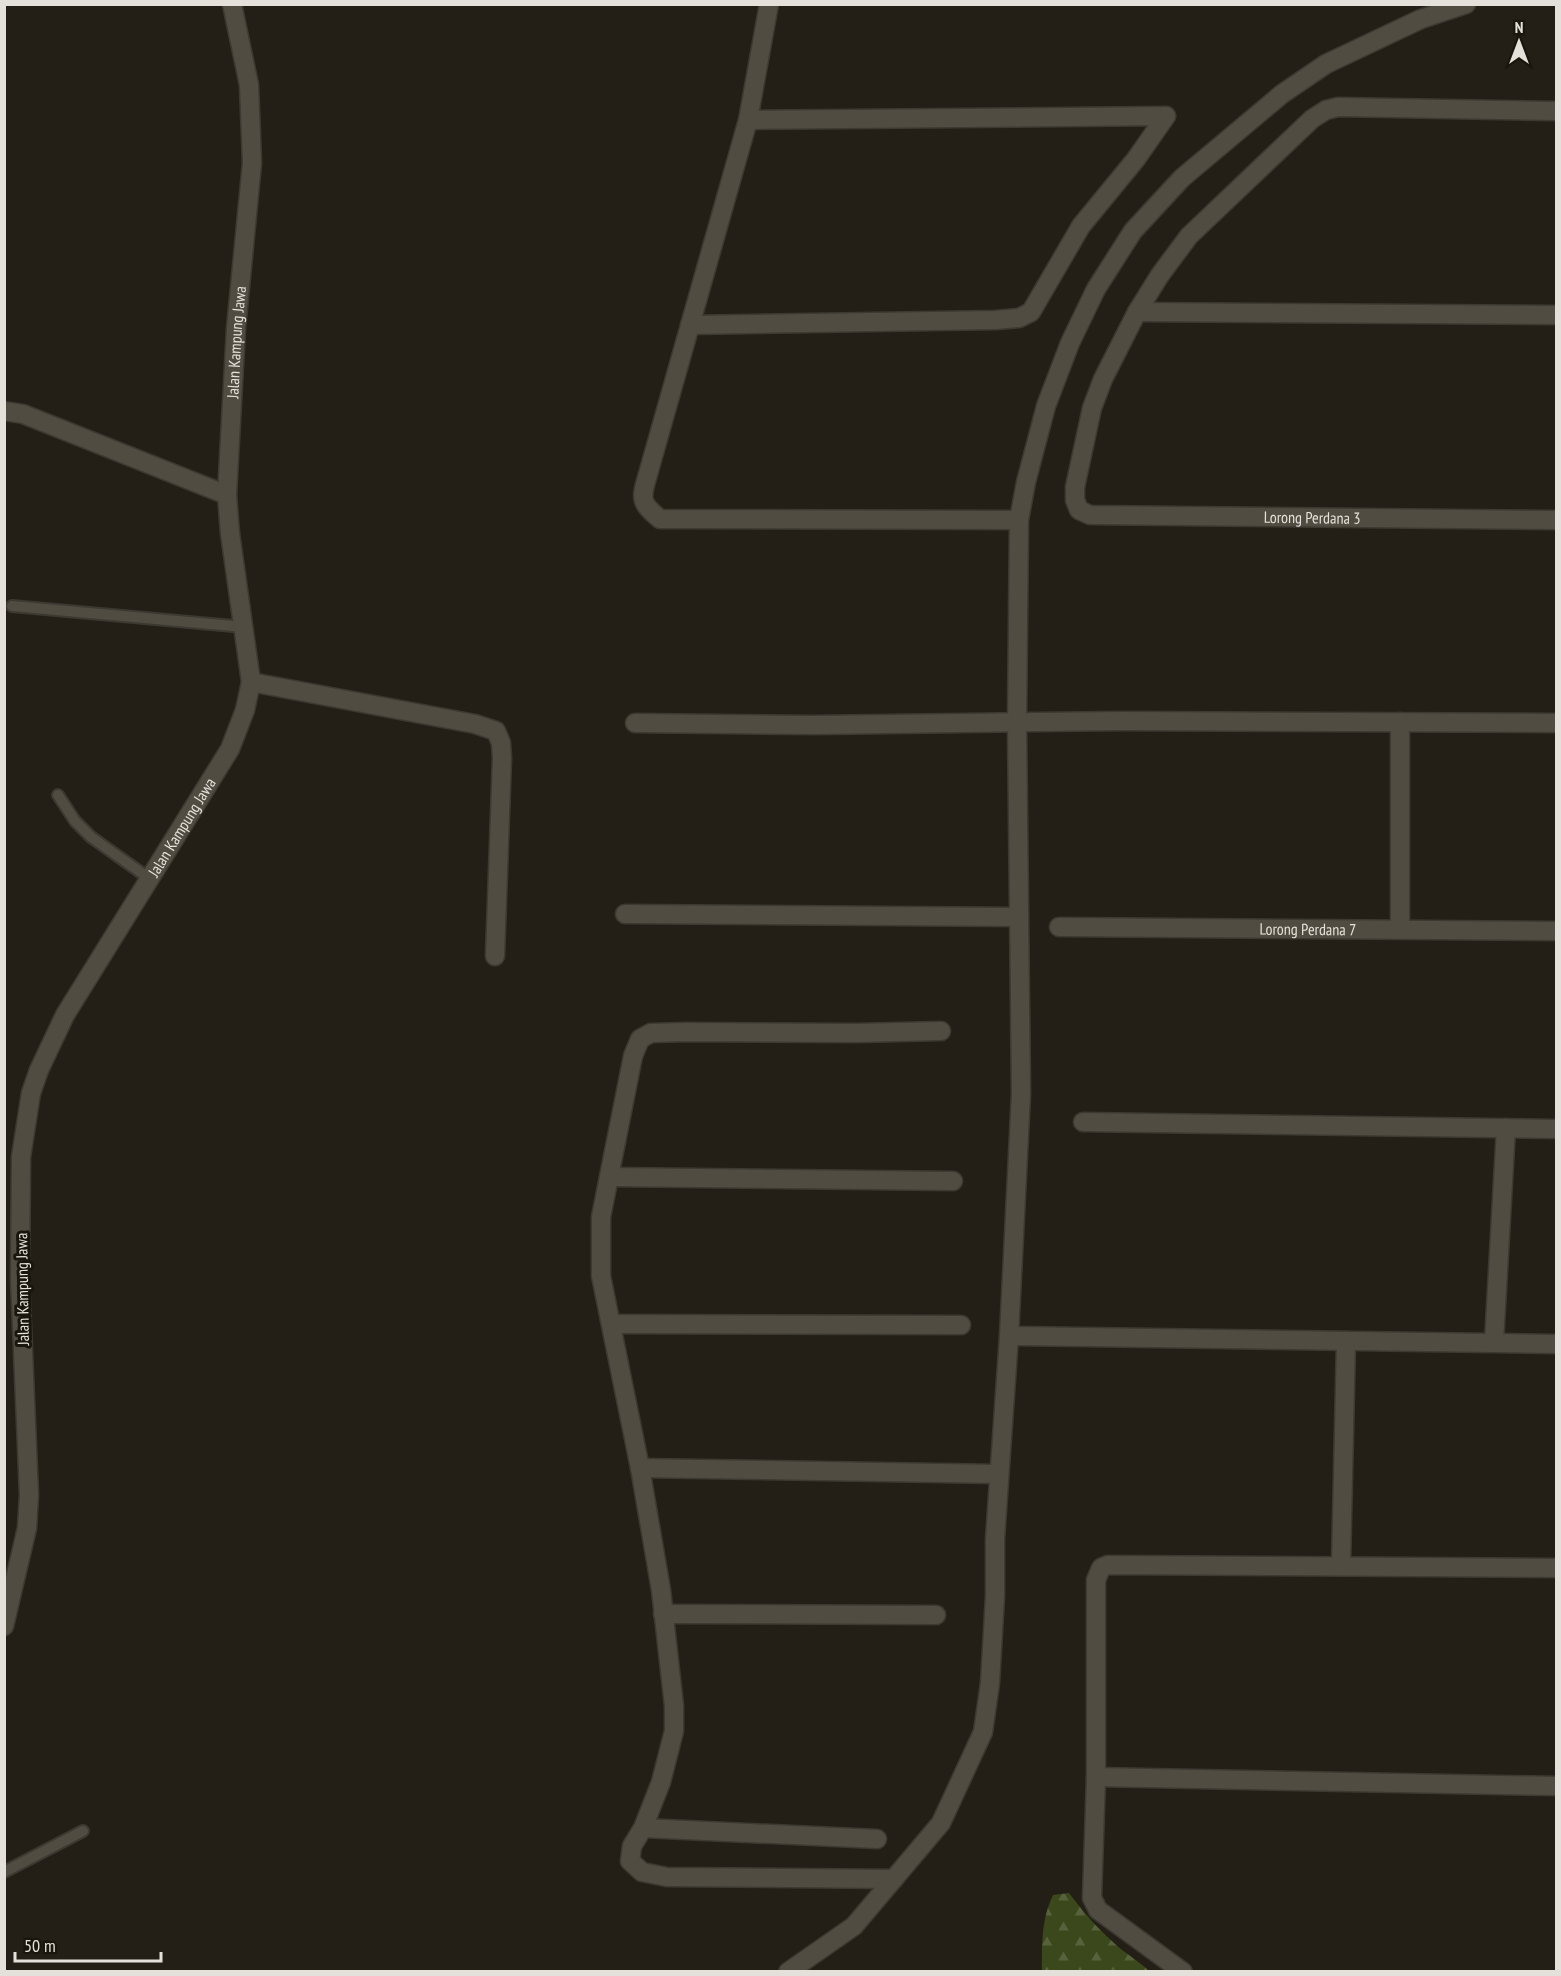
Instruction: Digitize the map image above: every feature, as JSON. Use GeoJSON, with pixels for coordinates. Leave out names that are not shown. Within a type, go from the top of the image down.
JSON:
{"type":"FeatureCollection","features":[{"type":"Feature","properties":{"kind":"street","name":"Jalan Kampung Jawa"},"geometry":{"type":"LineString","coordinates":[[4,1626],[27,1528],[29,1495],[20,1279],[21,1156],[31,1093],[39,1070],[65,1015],[230,749],[245,710],[251,682],[230,533],[227,495],[236,328],[252,163],[249,85],[232,4]]}},
{"type":"Feature","properties":{"kind":"street"},"geometry":{"type":"LineString","coordinates":[[769,4],[748,120],[642,494],[646,508],[660,519],[1019,520]]}},
{"type":"Feature","properties":{"kind":"street"},"geometry":{"type":"LineString","coordinates":[[788,1971],[854,1926],[941,1823],[983,1732],[990,1683],[994,1539],[1010,1336],[1021,1095],[1017,723],[1019,520],[1026,482],[1046,406],[1070,343],[1096,289],[1134,231],[1182,178],[1282,94],[1326,64],[1421,19],[1466,4]]}},
{"type":"Feature","properties":{"kind":"street"},"geometry":{"type":"LineString","coordinates":[[1137,312],[1160,275],[1189,236],[1300,130],[1326,110],[1338,107],[1557,111]]}},
{"type":"Feature","properties":{"kind":"street"},"geometry":{"type":"LineString","coordinates":[[690,325],[1019,318],[1031,312],[1081,226],[1136,159],[1166,116],[748,120]]}},
{"type":"Feature","properties":{"kind":"street"},"geometry":{"type":"LineString","coordinates":[[1137,312],[1557,315]]}},
{"type":"Feature","properties":{"kind":"street","name":"Lorong Perdana 3"},"geometry":{"type":"LineString","coordinates":[[1137,312],[1103,379],[1092,408],[1075,487],[1075,500],[1079,510],[1090,515],[1557,520]]}},
{"type":"Feature","properties":{"kind":"street"},"geometry":{"type":"LineString","coordinates":[[4,411],[23,414],[227,495]]}},
{"type":"Feature","properties":{"kind":"street"},"geometry":{"type":"LineString","coordinates":[[251,682],[475,724],[496,731],[501,743],[502,758],[495,956]]}},
{"type":"Feature","properties":{"kind":"street"},"geometry":{"type":"LineString","coordinates":[[1400,722],[1400,929]]}},
{"type":"Feature","properties":{"kind":"street"},"geometry":{"type":"LineString","coordinates":[[635,723],[815,725],[1557,723]]}},
{"type":"Feature","properties":{"kind":"street"},"geometry":{"type":"LineString","coordinates":[[625,914],[1018,917]]}},
{"type":"Feature","properties":{"kind":"street","name":"Lorong Perdana 7"},"geometry":{"type":"LineString","coordinates":[[1059,927],[1557,931]]}},
{"type":"Feature","properties":{"kind":"street"},"geometry":{"type":"LineString","coordinates":[[894,1879],[667,1877],[642,1872],[630,1861],[632,1846],[643,1828],[661,1782],[674,1731],[674,1706],[663,1614],[640,1468],[601,1276],[601,1217],[633,1056],[640,1039],[651,1033],[686,1032],[941,1031]]}},
{"type":"Feature","properties":{"kind":"street"},"geometry":{"type":"LineString","coordinates":[[1083,1122],[1557,1129]]}},
{"type":"Feature","properties":{"kind":"street"},"geometry":{"type":"LineString","coordinates":[[1494,1342],[1506,1128]]}},
{"type":"Feature","properties":{"kind":"street"},"geometry":{"type":"LineString","coordinates":[[609,1177],[953,1181]]}},
{"type":"Feature","properties":{"kind":"street"},"geometry":{"type":"LineString","coordinates":[[611,1324],[961,1325]]}},
{"type":"Feature","properties":{"kind":"street"},"geometry":{"type":"LineString","coordinates":[[1010,1336],[1557,1344]]}},
{"type":"Feature","properties":{"kind":"street"},"geometry":{"type":"LineString","coordinates":[[1341,1565],[1346,1341]]}},
{"type":"Feature","properties":{"kind":"street"},"geometry":{"type":"LineString","coordinates":[[640,1468],[999,1474]]}},
{"type":"Feature","properties":{"kind":"street"},"geometry":{"type":"LineString","coordinates":[[1183,1971],[1098,1910],[1092,1899],[1096,1777],[1096,1580],[1101,1568],[1108,1565],[1341,1565],[1557,1568]]}},
{"type":"Feature","properties":{"kind":"street"},"geometry":{"type":"LineString","coordinates":[[663,1614],[936,1615]]}},
{"type":"Feature","properties":{"kind":"street"},"geometry":{"type":"LineString","coordinates":[[1096,1777],[1557,1786]]}},
{"type":"Feature","properties":{"kind":"street"},"geometry":{"type":"LineString","coordinates":[[643,1828],[877,1839]]}},
{"type":"Feature","properties":{"kind":"lane"},"geometry":{"type":"LineString","coordinates":[[12,606],[244,627]]}},
{"type":"Feature","properties":{"kind":"lane"},"geometry":{"type":"LineString","coordinates":[[58,795],[75,821],[91,837],[150,879]]}},
{"type":"Feature","properties":{"kind":"lane"},"geometry":{"type":"LineString","coordinates":[[4,1872],[83,1831]]}},
{"type":"Feature","properties":{"kind":"green space"},"geometry":{"type":"Polygon","coordinates":[[[1069,1893],[1107,1936],[1149,1971],[1042,1971],[1043,1933],[1049,1904],[1053,1895],[1069,1893]]]}}]}
